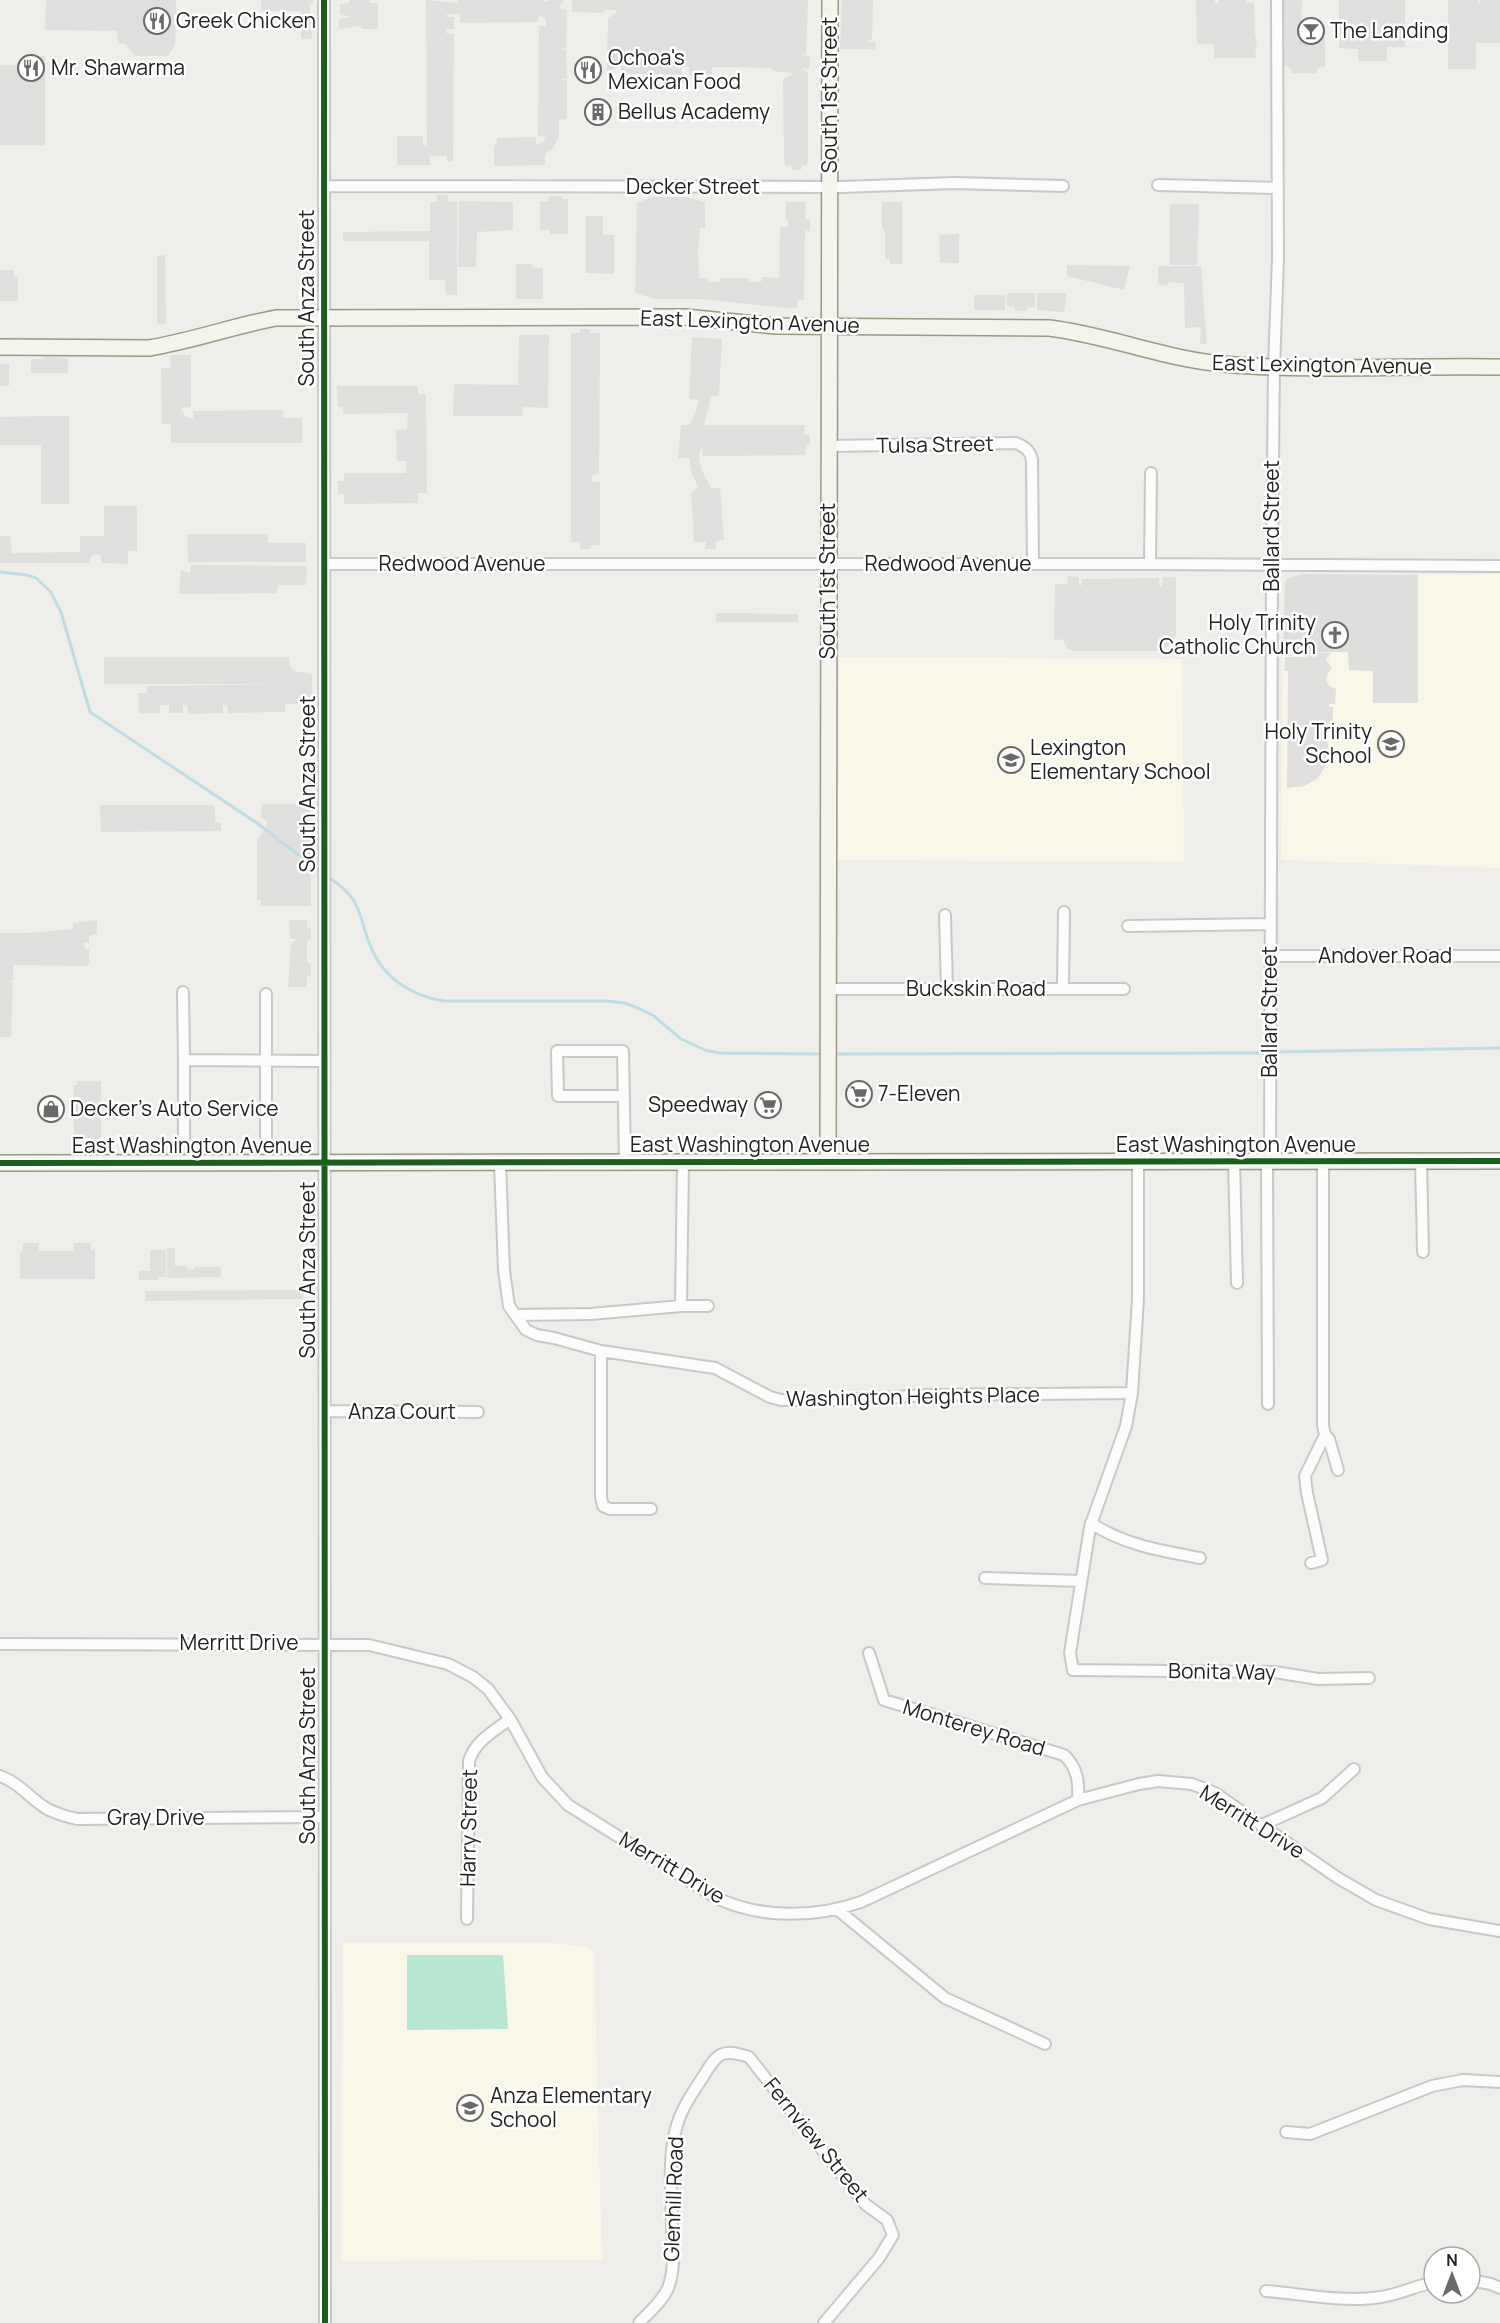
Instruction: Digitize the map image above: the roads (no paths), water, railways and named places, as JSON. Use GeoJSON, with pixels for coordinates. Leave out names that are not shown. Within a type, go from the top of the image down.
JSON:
{"type":"FeatureCollection","features":[{"type":"Feature","properties":{"kind":"street","name":"South Anza Street"},"geometry":{"type":"LineString","coordinates":[[324,0],[325,2323]]}},
{"type":"Feature","properties":{"kind":"street","name":"South 1st Street"},"geometry":{"type":"LineString","coordinates":[[828,1162],[830,0]]}},
{"type":"Feature","properties":{"kind":"street","name":"Ballard Street"},"geometry":{"type":"LineString","coordinates":[[1268,1404],[1272,565],[1274,367],[1278,259],[1277,0]]}},
{"type":"Feature","properties":{"kind":"street","name":"Decker Street"},"geometry":{"type":"LineString","coordinates":[[324,186],[830,187],[954,183],[1063,186]]}},
{"type":"Feature","properties":{"kind":"street"},"geometry":{"type":"LineString","coordinates":[[1158,185],[1277,188]]}},
{"type":"Feature","properties":{"kind":"street","name":"East Lexington Avenue"},"geometry":{"type":"LineString","coordinates":[[0,347],[149,348],[276,318],[686,317],[776,327],[1049,328],[1083,332],[1192,360],[1274,367],[1500,368]]}},
{"type":"Feature","properties":{"kind":"street","name":"Tulsa Street"},"geometry":{"type":"LineString","coordinates":[[828,447],[1016,443],[1026,447],[1031,453],[1032,460],[1033,564]]}},
{"type":"Feature","properties":{"kind":"street"},"geometry":{"type":"LineString","coordinates":[[1150,564],[1151,472]]}},
{"type":"Feature","properties":{"kind":"street","name":"Redwood Avenue"},"geometry":{"type":"LineString","coordinates":[[324,564],[1500,566]]}},
{"type":"Feature","properties":{"kind":"street"},"geometry":{"type":"LineString","coordinates":[[1063,989],[1064,912]]}},
{"type":"Feature","properties":{"kind":"street"},"geometry":{"type":"LineString","coordinates":[[945,915],[947,989]]}},
{"type":"Feature","properties":{"kind":"street"},"geometry":{"type":"LineString","coordinates":[[1128,926],[1270,924]]}},
{"type":"Feature","properties":{"kind":"street","name":"Andover Road"},"geometry":{"type":"LineString","coordinates":[[1270,956],[1500,956]]}},
{"type":"Feature","properties":{"kind":"street","name":"Buckskin Road"},"geometry":{"type":"LineString","coordinates":[[828,989],[1124,989]]}},
{"type":"Feature","properties":{"kind":"street"},"geometry":{"type":"LineString","coordinates":[[183,992],[184,1138]]}},
{"type":"Feature","properties":{"kind":"street"},"geometry":{"type":"LineString","coordinates":[[266,994],[266,1137]]}},
{"type":"Feature","properties":{"kind":"street"},"geometry":{"type":"LineString","coordinates":[[624,1096],[558,1096],[557,1051],[623,1051],[624,1096],[625,1162]]}},
{"type":"Feature","properties":{"kind":"street"},"geometry":{"type":"LineString","coordinates":[[184,1060],[324,1061]]}},
{"type":"Feature","properties":{"kind":"street"},"geometry":{"type":"LineString","coordinates":[[985,1578],[1081,1581],[1091,1523],[1126,1426],[1132,1393],[1138,1299],[1138,1161]]}},
{"type":"Feature","properties":{"kind":"street"},"geometry":{"type":"LineString","coordinates":[[1234,1161],[1237,1283]]}},
{"type":"Feature","properties":{"kind":"street"},"geometry":{"type":"LineString","coordinates":[[1311,1563],[1322,1560],[1306,1493],[1305,1476],[1324,1430],[1323,1161]]}},
{"type":"Feature","properties":{"kind":"street"},"geometry":{"type":"LineString","coordinates":[[1421,1161],[1423,1252]]}},
{"type":"Feature","properties":{"kind":"street","name":"East Washington Avenue"},"geometry":{"type":"LineString","coordinates":[[0,1163],[1500,1161]]}},
{"type":"Feature","properties":{"kind":"street"},"geometry":{"type":"LineString","coordinates":[[681,1306],[683,1162]]}},
{"type":"Feature","properties":{"kind":"street"},"geometry":{"type":"LineString","coordinates":[[500,1163],[504,1270],[509,1306],[515,1315],[591,1314],[681,1306],[708,1306]]}},
{"type":"Feature","properties":{"kind":"street","name":"Washington Heights Place"},"geometry":{"type":"LineString","coordinates":[[515,1315],[526,1330],[537,1335],[601,1352],[715,1368],[770,1397],[781,1400],[1132,1393]]}},
{"type":"Feature","properties":{"kind":"street"},"geometry":{"type":"LineString","coordinates":[[601,1352],[601,1497],[603,1506],[610,1509],[651,1509]]}},
{"type":"Feature","properties":{"kind":"street","name":"Anza Court"},"geometry":{"type":"LineString","coordinates":[[325,1411],[478,1412]]}},
{"type":"Feature","properties":{"kind":"street"},"geometry":{"type":"LineString","coordinates":[[1324,1430],[1338,1470]]}},
{"type":"Feature","properties":{"kind":"street"},"geometry":{"type":"LineString","coordinates":[[1091,1523],[1109,1535],[1155,1550],[1200,1558]]}},
{"type":"Feature","properties":{"kind":"street","name":"Bonita Way"},"geometry":{"type":"LineString","coordinates":[[1081,1581],[1070,1653],[1073,1670],[1275,1672],[1318,1679],[1369,1678]]}},
{"type":"Feature","properties":{"kind":"street","name":"Merritt Drive"},"geometry":{"type":"LineString","coordinates":[[0,1644],[325,1643],[369,1645],[448,1664],[473,1677],[488,1689],[510,1719],[542,1777],[568,1805],[715,1897],[745,1909],[766,1912],[838,1910],[861,1902],[1078,1800],[1148,1782],[1180,1782],[1215,1793],[1338,1878],[1376,1900],[1429,1919],[1500,1931]]}},
{"type":"Feature","properties":{"kind":"street","name":"Monterey Road"},"geometry":{"type":"LineString","coordinates":[[869,1653],[884,1700],[1064,1755],[1071,1761],[1078,1777],[1078,1800]]}},
{"type":"Feature","properties":{"kind":"street","name":"Harry Street"},"geometry":{"type":"LineString","coordinates":[[467,1919],[469,1761],[472,1751],[480,1742],[510,1719]]}},
{"type":"Feature","properties":{"kind":"street"},"geometry":{"type":"LineString","coordinates":[[1262,1825],[1322,1798],[1354,1769]]}},
{"type":"Feature","properties":{"kind":"street","name":"Gray Drive"},"geometry":{"type":"LineString","coordinates":[[0,1776],[22,1787],[48,1809],[77,1819],[325,1817]]}},
{"type":"Feature","properties":{"kind":"street"},"geometry":{"type":"LineString","coordinates":[[838,1910],[945,1998],[1045,2044]]}},
{"type":"Feature","properties":{"kind":"street","name":"Fernview Street"},"geometry":{"type":"LineString","coordinates":[[732,2051],[749,2056],[865,2204],[887,2220],[893,2235],[879,2258],[824,2323]]}},
{"type":"Feature","properties":{"kind":"street","name":"Glenhill Road"},"geometry":{"type":"LineString","coordinates":[[639,2323],[662,2298],[668,2287],[673,2261],[672,2149],[677,2124],[687,2102],[714,2058],[724,2052],[732,2051]]}},
{"type":"Feature","properties":{"kind":"street"},"geometry":{"type":"LineString","coordinates":[[1286,2132],[1310,2134],[1432,2086],[1463,2080],[1500,2082]]}},
{"type":"Feature","properties":{"kind":"street"},"geometry":{"type":"LineString","coordinates":[[1482,2282],[1500,2288]]}},
{"type":"Feature","properties":{"kind":"street"},"geometry":{"type":"LineString","coordinates":[[1266,2291],[1379,2298],[1422,2286]]}},
{"type":"Feature","properties":{"kind":"waterway"},"geometry":{"type":"LineString","coordinates":[[0,572],[36,578],[50,591],[61,612],[90,712],[257,823],[321,872]]}},
{"type":"Feature","properties":{"kind":"waterway"},"geometry":{"type":"LineString","coordinates":[[327,876],[353,900],[370,945],[382,967],[399,983],[420,995],[444,1001],[608,1001],[624,1003],[654,1016],[681,1039],[705,1050],[719,1053],[823,1054]]}},
{"type":"Feature","properties":{"kind":"waterway"},"geometry":{"type":"LineString","coordinates":[[1274,1052],[1500,1048]]}},
{"type":"Feature","properties":{"kind":"waterway"},"geometry":{"type":"LineString","coordinates":[[833,1054],[1267,1053]]}},
{"type":"Feature","properties":{"kind":"place","name":"Greek Chicken"},"geometry":{"type":"Point","coordinates":[157,21]}},
{"type":"Feature","properties":{"kind":"place","name":"The Landing"},"geometry":{"type":"Point","coordinates":[1311,31]}},
{"type":"Feature","properties":{"kind":"place","name":"Mr. Shawarma"},"geometry":{"type":"Point","coordinates":[31,68]}},
{"type":"Feature","properties":{"kind":"place","name":"Ochoa's Mexican Food"},"geometry":{"type":"Point","coordinates":[588,70]}},
{"type":"Feature","properties":{"kind":"place","name":"Bellus Academy"},"geometry":{"type":"Point","coordinates":[598,112]}},
{"type":"Feature","properties":{"kind":"place","name":"Holy Trinity Catholic Church"},"geometry":{"type":"Point","coordinates":[1335,635]}},
{"type":"Feature","properties":{"kind":"place","name":"Holy Trinity School"},"geometry":{"type":"Point","coordinates":[1391,744]}},
{"type":"Feature","properties":{"kind":"place","name":"Lexington Elementary School"},"geometry":{"type":"Point","coordinates":[1011,760]}},
{"type":"Feature","properties":{"kind":"place","name":"7-Eleven"},"geometry":{"type":"Point","coordinates":[859,1094]}},
{"type":"Feature","properties":{"kind":"place","name":"Speedway"},"geometry":{"type":"Point","coordinates":[768,1105]}},
{"type":"Feature","properties":{"kind":"place","name":"Decker's Auto Service"},"geometry":{"type":"Point","coordinates":[51,1109]}},
{"type":"Feature","properties":{"kind":"place","name":"Anza Elementary School"},"geometry":{"type":"Point","coordinates":[470,2108]}}]}
